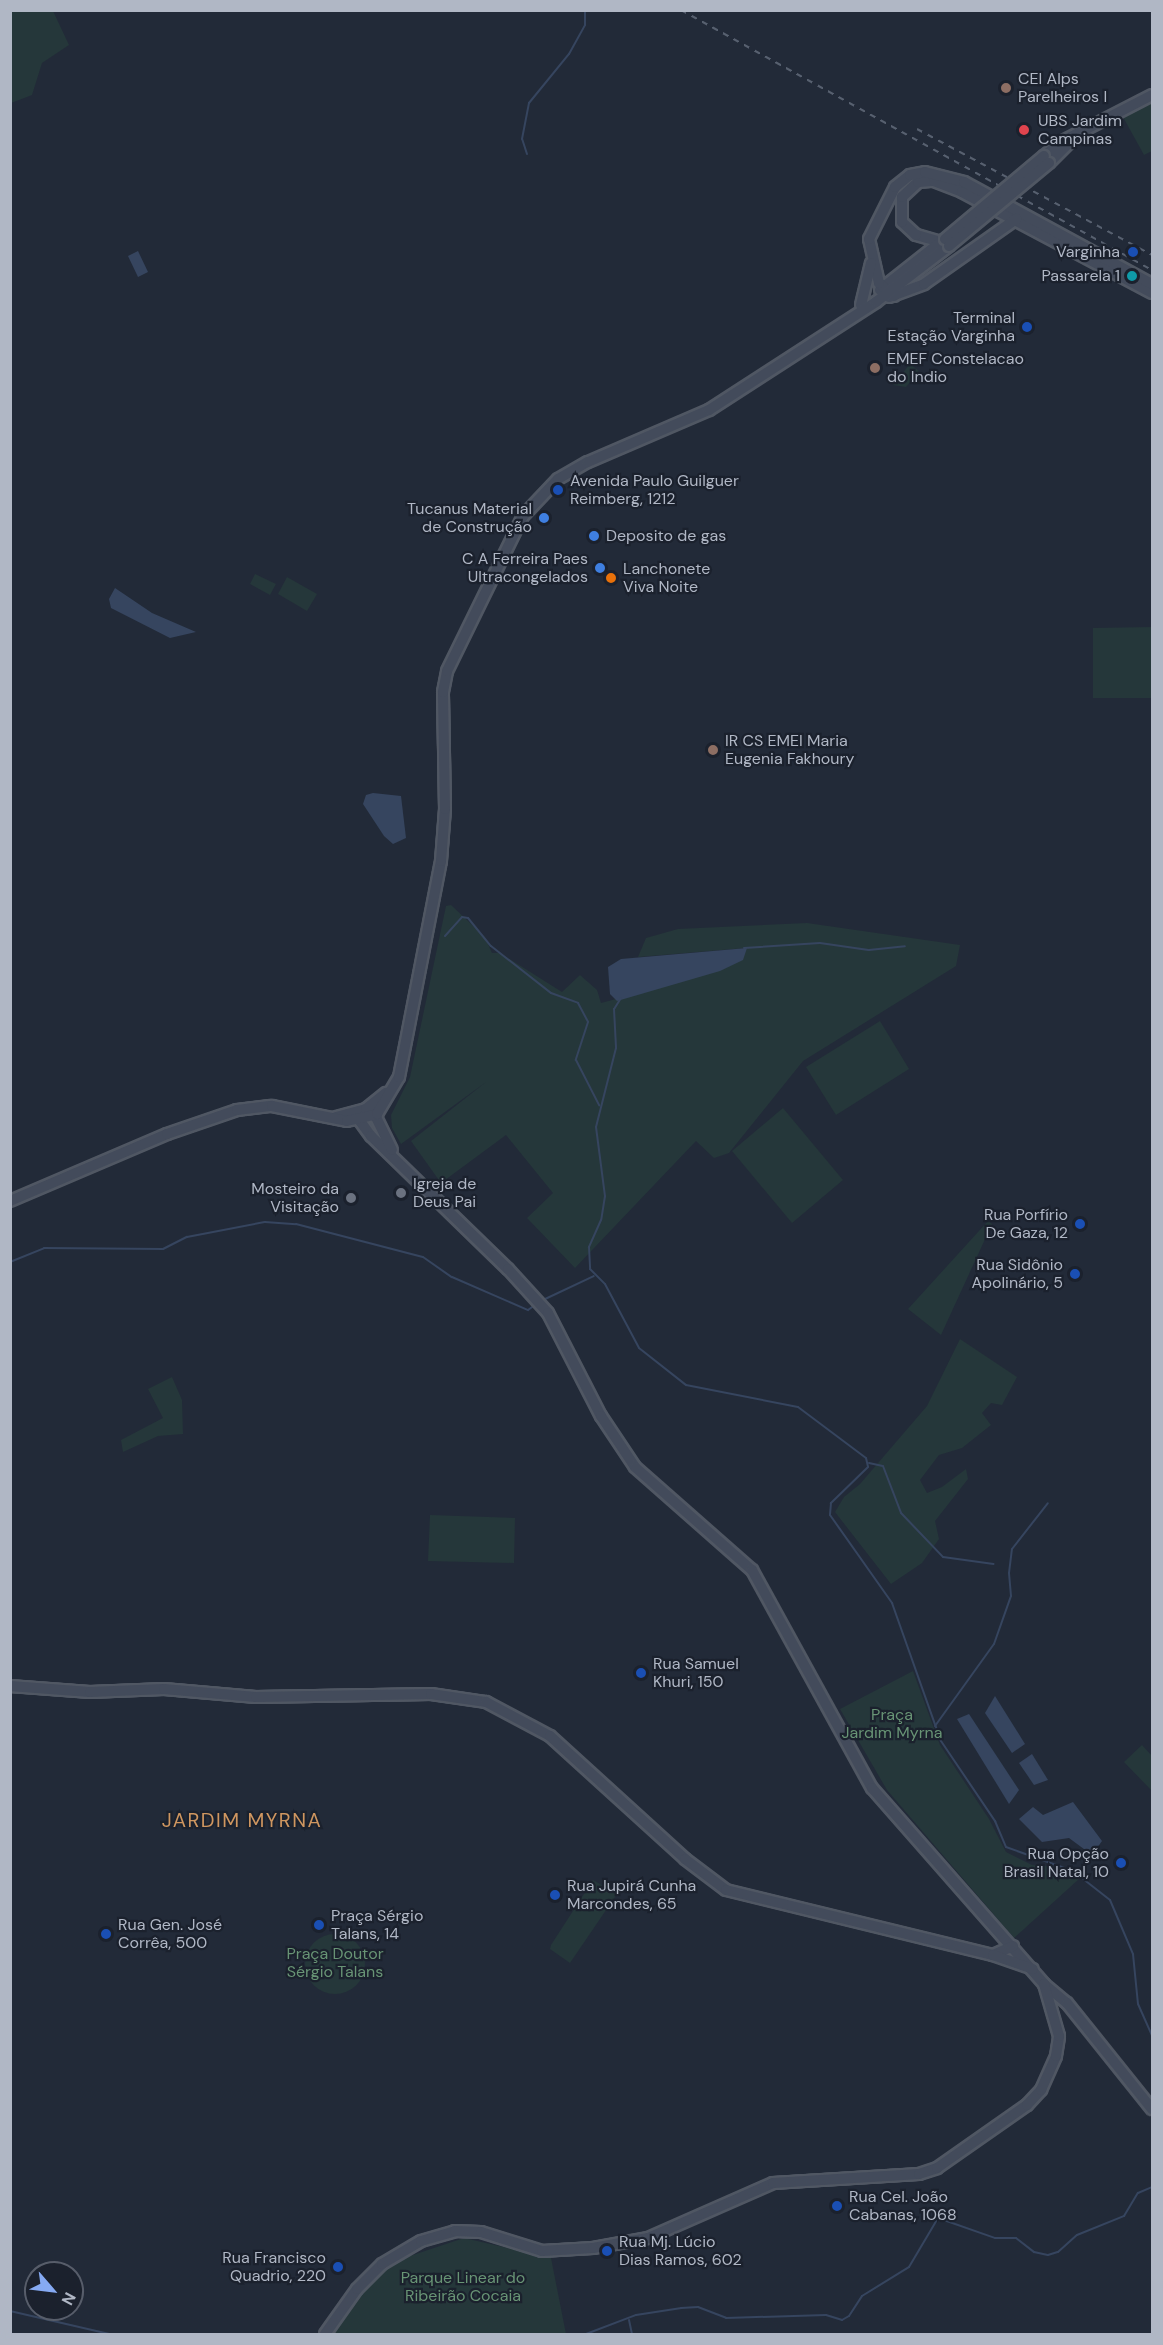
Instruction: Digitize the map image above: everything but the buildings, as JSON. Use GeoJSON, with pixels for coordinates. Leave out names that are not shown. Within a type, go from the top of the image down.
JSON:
{"type":"FeatureCollection","features":[{"type":"Feature","properties":{"kind":"main road"},"geometry":{"type":"LineString","coordinates":[[10,1201],[148,1142],[237,1110],[272,1106],[330,1118],[371,1114],[399,1077],[441,861],[445,809],[443,692],[447,671],[523,516],[558,479],[588,462],[709,410],[880,300],[945,242],[1065,143],[1083,130],[1152,96]]}},
{"type":"Feature","properties":{"kind":"main road"},"geometry":{"type":"LineString","coordinates":[[861,305],[871,259],[869,239],[883,206],[895,186],[910,175],[926,172],[964,182],[1152,284]]}},
{"type":"Feature","properties":{"kind":"main road"},"geometry":{"type":"LineString","coordinates":[[945,242],[916,235],[902,222],[902,197],[918,182],[949,186],[1016,219],[1152,293]]}},
{"type":"Feature","properties":{"kind":"main road"},"geometry":{"type":"LineString","coordinates":[[851,317],[861,305],[889,292],[924,284],[1016,219]]}},
{"type":"Feature","properties":{"kind":"main road"},"geometry":{"type":"LineString","coordinates":[[871,259],[889,292]]}},
{"type":"Feature","properties":{"kind":"main road"},"geometry":{"type":"LineString","coordinates":[[371,1114],[399,1160],[539,1303],[558,1329],[619,1447],[658,1489],[752,1570],[872,1788],[1034,1969],[1044,1984],[1073,2010],[1152,2109]]}},
{"type":"Feature","properties":{"kind":"main road"},"geometry":{"type":"LineString","coordinates":[[371,1114],[399,1160]]}},
{"type":"Feature","properties":{"kind":"main road"},"geometry":{"type":"LineString","coordinates":[[10,1686],[90,1692],[164,1689],[256,1697],[431,1694],[486,1702],[550,1736],[685,1860],[726,1890],[993,1955],[1034,1969]]}},
{"type":"Feature","properties":{"kind":"main road"},"geometry":{"type":"LineString","coordinates":[[993,1955],[1013,1946]]}},
{"type":"Feature","properties":{"kind":"main road"},"geometry":{"type":"LineString","coordinates":[[325,2334],[357,2289],[382,2264],[421,2241],[456,2230],[482,2232],[542,2251],[594,2248],[648,2238],[773,2183],[919,2174],[937,2168],[1028,2105],[1041,2090],[1056,2056],[1059,2036],[1044,1984]]}},
{"type":"Feature","properties":{"kind":"green space"},"geometry":{"type":"Polygon","coordinates":[[[10,11],[53,11],[69,45],[42,63],[32,95],[11,103],[10,11]]]}},
{"type":"Feature","properties":{"kind":"green space"},"geometry":{"type":"Polygon","coordinates":[[[1152,101],[1152,151],[1144,155],[1123,117],[1152,101]]]}},
{"type":"Feature","properties":{"kind":"green space"},"geometry":{"type":"Polygon","coordinates":[[[910,364],[919,371],[906,387],[893,385],[910,364]]]}},
{"type":"Feature","properties":{"kind":"green space"},"geometry":{"type":"Polygon","coordinates":[[[255,574],[276,584],[270,595],[250,584],[255,574]]]}},
{"type":"Feature","properties":{"kind":"green space"},"geometry":{"type":"Polygon","coordinates":[[[287,577],[317,594],[307,611],[278,594],[287,577]]]}},
{"type":"Feature","properties":{"kind":"green space"},"geometry":{"type":"Polygon","coordinates":[[[1152,627],[1152,698],[1093,698],[1093,628],[1152,627]]]}},
{"type":"Feature","properties":{"kind":"green space"},"geometry":{"type":"Polygon","coordinates":[[[451,905],[485,937],[492,953],[500,953],[562,992],[580,975],[597,990],[601,1003],[646,991],[746,948],[638,957],[646,938],[678,929],[807,923],[960,945],[956,966],[803,1061],[729,1153],[714,1158],[696,1141],[575,1268],[527,1218],[553,1193],[506,1135],[441,1183],[411,1141],[486,1082],[401,1144],[392,1128],[391,1115],[410,1077],[446,906],[451,905]]]}},
{"type":"Feature","properties":{"kind":"green space"},"geometry":{"type":"Polygon","coordinates":[[[880,1021],[909,1069],[836,1115],[806,1067],[880,1021]]]}},
{"type":"Feature","properties":{"kind":"green space"},"geometry":{"type":"Polygon","coordinates":[[[783,1108],[843,1180],[792,1223],[732,1151],[783,1108]]]}},
{"type":"Feature","properties":{"kind":"green space"},"geometry":{"type":"Polygon","coordinates":[[[988,1221],[992,1224],[941,1335],[908,1309],[988,1221]]]}},
{"type":"Feature","properties":{"kind":"green space"},"geometry":{"type":"Polygon","coordinates":[[[960,1339],[1017,1377],[1002,1405],[991,1403],[982,1413],[991,1425],[962,1448],[939,1455],[920,1480],[927,1493],[942,1487],[966,1469],[968,1479],[935,1521],[939,1539],[922,1563],[891,1584],[835,1512],[844,1497],[860,1484],[927,1406],[960,1339]]]}},
{"type":"Feature","properties":{"kind":"green space"},"geometry":{"type":"Polygon","coordinates":[[[172,1377],[182,1400],[183,1434],[158,1436],[123,1452],[121,1440],[163,1418],[148,1389],[172,1377]]]}},
{"type":"Feature","properties":{"kind":"green space"},"geometry":{"type":"Polygon","coordinates":[[[430,1515],[515,1518],[514,1563],[428,1561],[430,1515]]]}},
{"type":"Feature","properties":{"kind":"green space","name":"Praça Jardim Myrna"},"geometry":{"type":"Polygon","coordinates":[[[913,1671],[940,1745],[989,1819],[1006,1852],[1032,1865],[1059,1867],[1079,1879],[1014,1938],[887,1790],[840,1709],[913,1671]]]}},
{"type":"Feature","properties":{"kind":"green space"},"geometry":{"type":"Polygon","coordinates":[[[1142,1745],[1152,1756],[1152,1791],[1124,1762],[1142,1745]]]}},
{"type":"Feature","properties":{"kind":"green space"},"geometry":{"type":"Polygon","coordinates":[[[593,1880],[617,1894],[570,1963],[550,1949],[551,1945],[593,1880]]]}},
{"type":"Feature","properties":{"kind":"green space","name":"Praça Doutor Sérgio Talans"},"geometry":{"type":"Polygon","coordinates":[[[329,1934],[341,1934],[357,1942],[363,1952],[365,1964],[363,1976],[357,1986],[341,1994],[329,1994],[313,1986],[305,1970],[305,1958],[313,1942],[329,1934]]]}},
{"type":"Feature","properties":{"kind":"green space","name":"Parque Linear do Ribeirão Cocaia"},"geometry":{"type":"Polygon","coordinates":[[[464,2238],[551,2258],[566,2334],[332,2334],[359,2293],[378,2274],[407,2257],[464,2238]]]}},
{"type":"Feature","properties":{"kind":"water"},"geometry":{"type":"Polygon","coordinates":[[[138,251],[148,272],[138,277],[128,256],[138,251]]]}},
{"type":"Feature","properties":{"kind":"water"},"geometry":{"type":"Polygon","coordinates":[[[115,588],[152,613],[196,632],[170,638],[111,608],[109,599],[115,588]]]}},
{"type":"Feature","properties":{"kind":"water"},"geometry":{"type":"Polygon","coordinates":[[[373,793],[401,796],[406,838],[393,844],[384,836],[363,804],[366,795],[373,793]]]}},
{"type":"Feature","properties":{"kind":"water"},"geometry":{"type":"Polygon","coordinates":[[[747,948],[743,960],[720,971],[617,1001],[610,994],[608,967],[621,959],[747,948]]]}},
{"type":"Feature","properties":{"kind":"water"},"geometry":{"type":"Polygon","coordinates":[[[995,1696],[1025,1744],[1012,1753],[985,1713],[995,1696]]]}},
{"type":"Feature","properties":{"kind":"water"},"geometry":{"type":"Polygon","coordinates":[[[969,1714],[1019,1790],[1009,1804],[957,1719],[969,1714]]]}},
{"type":"Feature","properties":{"kind":"water"},"geometry":{"type":"Polygon","coordinates":[[[1032,1754],[1048,1780],[1034,1785],[1019,1763],[1032,1754]]]}},
{"type":"Feature","properties":{"kind":"water"},"geometry":{"type":"Polygon","coordinates":[[[1073,1802],[1102,1841],[1092,1855],[1069,1838],[1042,1842],[1019,1819],[1033,1807],[1043,1815],[1073,1802]]]}},
{"type":"Feature","properties":{"kind":"waterway"},"geometry":{"type":"LineString","coordinates":[[527,154],[522,139],[529,103],[569,54],[585,25],[585,10]]}},
{"type":"Feature","properties":{"kind":"waterway"},"geometry":{"type":"LineString","coordinates":[[445,936],[462,917],[468,918],[491,946],[551,993],[578,1003],[588,1022],[576,1060],[599,1105]]}},
{"type":"Feature","properties":{"kind":"waterway"},"geometry":{"type":"LineString","coordinates":[[744,948],[820,943],[869,950],[905,946]]}},
{"type":"Feature","properties":{"kind":"waterway"},"geometry":{"type":"LineString","coordinates":[[621,998],[614,1009],[616,1048],[596,1127],[605,1196],[601,1220],[589,1247],[590,1269],[605,1284],[639,1348],[686,1385],[798,1407],[866,1458],[868,1467],[831,1503],[830,1515],[892,1603],[941,1741],[995,1821],[1006,1847],[1073,1871],[1110,1900],[1133,1954],[1138,2004],[1152,2036]]}},
{"type":"Feature","properties":{"kind":"waterway"},"geometry":{"type":"LineString","coordinates":[[10,1262],[44,1248],[163,1249],[187,1237],[265,1222],[296,1224],[423,1257],[452,1277],[528,1310],[535,1305]]}},
{"type":"Feature","properties":{"kind":"waterway"},"geometry":{"type":"LineString","coordinates":[[543,1300],[594,1276]]}},
{"type":"Feature","properties":{"kind":"waterway"},"geometry":{"type":"LineString","coordinates":[[869,1463],[883,1466],[901,1513],[943,1557],[994,1564]]}},
{"type":"Feature","properties":{"kind":"waterway"},"geometry":{"type":"LineString","coordinates":[[935,1726],[994,1644],[1011,1596],[1009,1573],[1012,1549],[1048,1503]]}},
{"type":"Feature","properties":{"kind":"waterway"},"geometry":{"type":"LineString","coordinates":[[586,2334],[636,2315],[698,2307],[726,2318],[826,2315],[842,2320],[849,2316],[862,2296],[909,2267],[938,2218],[995,2238],[1016,2238],[1034,2252],[1048,2255],[1058,2252],[1077,2235],[1124,2216],[1138,2193],[1152,2187]]}},
{"type":"Feature","properties":{"kind":"waterway"},"geometry":{"type":"LineString","coordinates":[[10,2311],[110,2334]]}},
{"type":"Feature","properties":{"kind":"waterway"},"geometry":{"type":"LineString","coordinates":[[629,2320],[632,2334]]}},
{"type":"Feature","properties":{"kind":"railway"},"geometry":{"type":"LineString","coordinates":[[681,10],[1152,270]]}},
{"type":"Feature","properties":{"kind":"railway"},"geometry":{"type":"LineString","coordinates":[[917,129],[1152,255]]}},
{"type":"Feature","properties":{"kind":"place","name":"CEI Alps Parelheiros I"},"geometry":{"type":"Point","coordinates":[1006,88]}},
{"type":"Feature","properties":{"kind":"place","name":"UBS Jardim Campinas"},"geometry":{"type":"Point","coordinates":[1024,130]}},
{"type":"Feature","properties":{"kind":"place","name":"Varginha"},"geometry":{"type":"Point","coordinates":[1133,252]}},
{"type":"Feature","properties":{"kind":"place","name":"Passarela 1"},"geometry":{"type":"Point","coordinates":[1132,276]}},
{"type":"Feature","properties":{"kind":"place","name":"Terminal Estação Varginha"},"geometry":{"type":"Point","coordinates":[1027,327]}},
{"type":"Feature","properties":{"kind":"place","name":"EMEF Constelacao do Indio"},"geometry":{"type":"Point","coordinates":[875,368]}},
{"type":"Feature","properties":{"kind":"place","name":"Avenida Paulo Guilguer Reimberg, 1212"},"geometry":{"type":"Point","coordinates":[558,490]}},
{"type":"Feature","properties":{"kind":"place","name":"Tucanus Material de Construção"},"geometry":{"type":"Point","coordinates":[544,518]}},
{"type":"Feature","properties":{"kind":"place","name":"Deposito de gas"},"geometry":{"type":"Point","coordinates":[594,536]}},
{"type":"Feature","properties":{"kind":"place","name":"C A Ferreira Paes Ultracongelados"},"geometry":{"type":"Point","coordinates":[600,568]}},
{"type":"Feature","properties":{"kind":"place","name":"Lanchonete Viva Noite"},"geometry":{"type":"Point","coordinates":[611,578]}},
{"type":"Feature","properties":{"kind":"place","name":"IR CS EMEI Maria Eugenia Fakhoury"},"geometry":{"type":"Point","coordinates":[713,750]}},
{"type":"Feature","properties":{"kind":"place","name":"Igreja de Deus Pai"},"geometry":{"type":"Point","coordinates":[401,1193]}},
{"type":"Feature","properties":{"kind":"place","name":"Mosteiro da Visitação"},"geometry":{"type":"Point","coordinates":[351,1198]}},
{"type":"Feature","properties":{"kind":"place","name":"Rua Porfírio De Gaza, 12"},"geometry":{"type":"Point","coordinates":[1080,1224]}},
{"type":"Feature","properties":{"kind":"place","name":"Rua Sidônio Apolinário, 5"},"geometry":{"type":"Point","coordinates":[1075,1274]}},
{"type":"Feature","properties":{"kind":"place","name":"Rua Samuel Khuri, 150"},"geometry":{"type":"Point","coordinates":[641,1673]}},
{"type":"Feature","properties":{"kind":"place","name":"Rua Opção Brasil Natal, 10"},"geometry":{"type":"Point","coordinates":[1121,1863]}},
{"type":"Feature","properties":{"kind":"place","name":"Rua Jupirá Cunha Marcondes, 65"},"geometry":{"type":"Point","coordinates":[555,1895]}},
{"type":"Feature","properties":{"kind":"place","name":"Praça Sérgio Talans, 14"},"geometry":{"type":"Point","coordinates":[319,1925]}},
{"type":"Feature","properties":{"kind":"place","name":"Rua Gen. José Corrêa, 500"},"geometry":{"type":"Point","coordinates":[106,1934]}},
{"type":"Feature","properties":{"kind":"place","name":"Rua Cel. João Cabanas, 1068"},"geometry":{"type":"Point","coordinates":[837,2206]}},
{"type":"Feature","properties":{"kind":"place","name":"Rua Mj. Lúcio Dias Ramos, 602"},"geometry":{"type":"Point","coordinates":[607,2251]}},
{"type":"Feature","properties":{"kind":"place","name":"Rua Francisco Quadrio, 220"},"geometry":{"type":"Point","coordinates":[338,2267]}},
{"type":"Feature","properties":{"kind":"district","name":"JARDIM MYRNA"},"geometry":{"type":"Point","coordinates":[242,1820]}}]}
